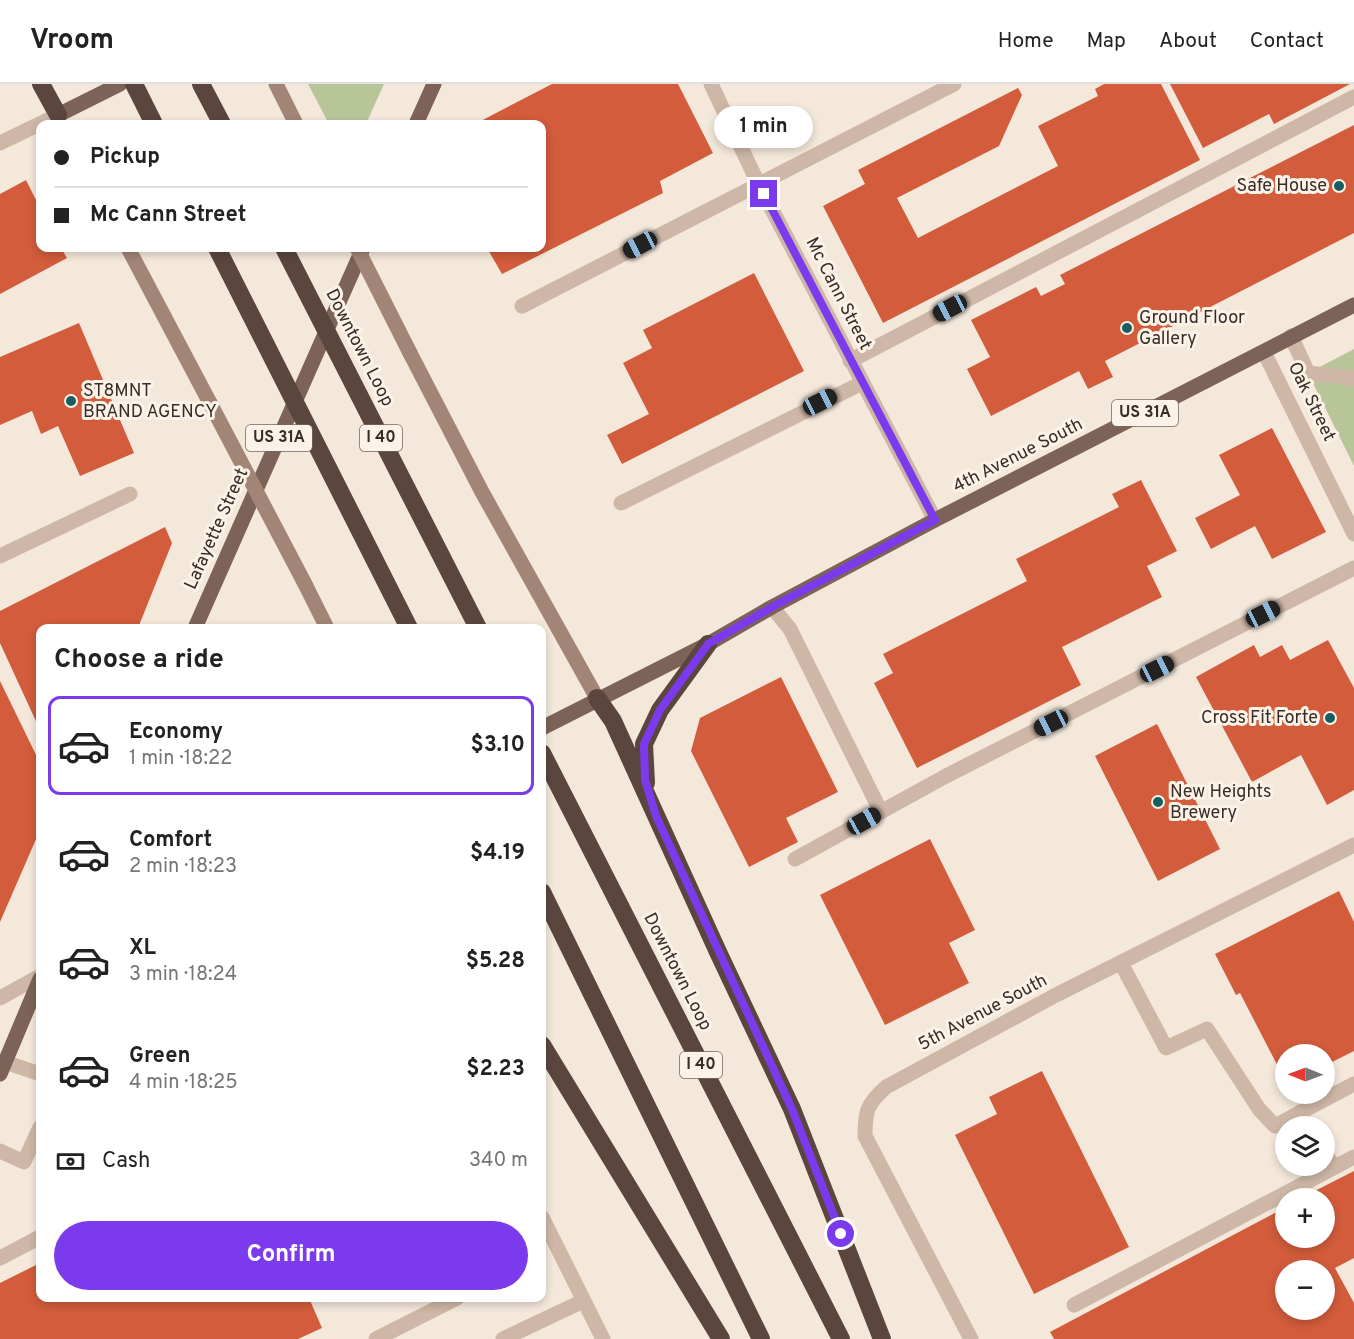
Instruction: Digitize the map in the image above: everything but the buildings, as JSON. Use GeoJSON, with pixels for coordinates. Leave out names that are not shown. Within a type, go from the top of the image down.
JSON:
{"type":"FeatureCollection","features":[{"type":"Feature","properties":{"kind":"highway"},"geometry":{"type":"LineString","coordinates":[[41,84],[60,120]]}},
{"type":"Feature","properties":{"kind":"highway"},"geometry":{"type":"LineString","coordinates":[[134,84],[152,120]]}},
{"type":"Feature","properties":{"kind":"highway"},"geometry":{"type":"LineString","coordinates":[[201,84],[220,120]]}},
{"type":"Feature","properties":{"kind":"highway"},"geometry":{"type":"LineString","coordinates":[[218,252],[407,624]]}},
{"type":"Feature","properties":{"kind":"highway","name":"Downtown Loop"},"geometry":{"type":"LineString","coordinates":[[286,252],[476,624]]}},
{"type":"Feature","properties":{"kind":"highway"},"geometry":{"type":"LineString","coordinates":[[656,816],[645,780],[644,744],[660,710],[708,644]]}},
{"type":"Feature","properties":{"kind":"highway"},"geometry":{"type":"LineString","coordinates":[[597,698],[613,721],[792,1109],[882,1339]]}},
{"type":"Feature","properties":{"kind":"highway","name":"Downtown Loop"},"geometry":{"type":"LineString","coordinates":[[546,761],[841,1339]]}},
{"type":"Feature","properties":{"kind":"highway"},"geometry":{"type":"LineString","coordinates":[[546,900],[761,1339]]}},
{"type":"Feature","properties":{"kind":"highway"},"geometry":{"type":"LineString","coordinates":[[546,1052],[721,1339]]}},
{"type":"Feature","properties":{"kind":"main road"},"geometry":{"type":"LineString","coordinates":[[60,120],[120,84]]}},
{"type":"Feature","properties":{"kind":"main road"},"geometry":{"type":"LineString","coordinates":[[276,84],[294,120]]}},
{"type":"Feature","properties":{"kind":"main road"},"geometry":{"type":"LineString","coordinates":[[418,120],[434,84]]}},
{"type":"Feature","properties":{"kind":"main road"},"geometry":{"type":"LineString","coordinates":[[130,252],[325,624]]}},
{"type":"Feature","properties":{"kind":"main road"},"geometry":{"type":"LineString","coordinates":[[359,252],[482,492],[597,698]]}},
{"type":"Feature","properties":{"kind":"main road","name":"Lafayette Street"},"geometry":{"type":"LineString","coordinates":[[197,624],[361,252]]}},
{"type":"Feature","properties":{"kind":"main road","name":"4th Avenue South"},"geometry":{"type":"LineString","coordinates":[[546,726],[597,698],[708,644],[935,520],[1354,305]]}},
{"type":"Feature","properties":{"kind":"main road"},"geometry":{"type":"LineString","coordinates":[[3,1068],[36,988]]}},
{"type":"Feature","properties":{"kind":"street","name":"Mc Cann Street"},"geometry":{"type":"LineString","coordinates":[[711,84],[758,183],[935,520]]}},
{"type":"Feature","properties":{"kind":"street"},"geometry":{"type":"LineString","coordinates":[[522,306],[954,84]]}},
{"type":"Feature","properties":{"kind":"street"},"geometry":{"type":"LineString","coordinates":[[850,361],[1354,97]]}},
{"type":"Feature","properties":{"kind":"street"},"geometry":{"type":"LineString","coordinates":[[0,143],[36,129]]}},
{"type":"Feature","properties":{"kind":"street"},"geometry":{"type":"LineString","coordinates":[[1291,336],[1308,373],[1354,378]]}},
{"type":"Feature","properties":{"kind":"street","name":"Oak Street"},"geometry":{"type":"LineString","coordinates":[[1264,352],[1354,534]]}},
{"type":"Feature","properties":{"kind":"street"},"geometry":{"type":"LineString","coordinates":[[621,503],[862,383]]}},
{"type":"Feature","properties":{"kind":"street"},"geometry":{"type":"LineString","coordinates":[[0,556],[130,494]]}},
{"type":"Feature","properties":{"kind":"street"},"geometry":{"type":"LineString","coordinates":[[795,859],[946,776],[1354,568]]}},
{"type":"Feature","properties":{"kind":"street"},"geometry":{"type":"LineString","coordinates":[[772,607],[790,629],[881,812]]}},
{"type":"Feature","properties":{"kind":"street","name":"5th Avenue South"},"geometry":{"type":"LineString","coordinates":[[971,1339],[865,1136],[865,1113],[873,1099],[886,1088],[1056,995],[1354,845]]}},
{"type":"Feature","properties":{"kind":"street"},"geometry":{"type":"LineString","coordinates":[[1121,963],[1166,1048],[1208,1029],[1259,1109],[1275,1126]]}},
{"type":"Feature","properties":{"kind":"street"},"geometry":{"type":"LineString","coordinates":[[0,998],[36,980]]}},
{"type":"Feature","properties":{"kind":"street"},"geometry":{"type":"LineString","coordinates":[[3,1068],[36,1073]]}},
{"type":"Feature","properties":{"kind":"street"},"geometry":{"type":"LineString","coordinates":[[1309,1116],[1354,1084]]}},
{"type":"Feature","properties":{"kind":"street"},"geometry":{"type":"LineString","coordinates":[[0,1151],[24,1162],[36,1136]]}},
{"type":"Feature","properties":{"kind":"street"},"geometry":{"type":"LineString","coordinates":[[1335,1167],[1354,1157]]}},
{"type":"Feature","properties":{"kind":"street"},"geometry":{"type":"LineString","coordinates":[[1074,1305],[1318,1176]]}},
{"type":"Feature","properties":{"kind":"street"},"geometry":{"type":"LineString","coordinates":[[546,1226],[603,1339]]}},
{"type":"Feature","properties":{"kind":"street"},"geometry":{"type":"LineString","coordinates":[[0,1258],[36,1239]]}},
{"type":"Feature","properties":{"kind":"street"},"geometry":{"type":"LineString","coordinates":[[546,1252],[556,1247]]}},
{"type":"Feature","properties":{"kind":"street"},"geometry":{"type":"LineString","coordinates":[[503,1339],[584,1301]]}},
{"type":"Feature","properties":{"kind":"street"},"geometry":{"type":"LineString","coordinates":[[375,1339],[449,1302]]}},
{"type":"Feature","properties":{"kind":"green space"},"geometry":{"type":"Polygon","coordinates":[[[308,84],[384,84],[368,120],[327,120],[308,84]]]}},
{"type":"Feature","properties":{"kind":"green space"},"geometry":{"type":"Polygon","coordinates":[[[1354,349],[1354,466],[1308,373],[1354,349]]]}},
{"type":"Feature","properties":{"kind":"place","name":"Safe House"},"geometry":{"type":"Point","coordinates":[1339,186]}},
{"type":"Feature","properties":{"kind":"place","name":"Ground Floor Gallery"},"geometry":{"type":"Point","coordinates":[1127,328]}},
{"type":"Feature","properties":{"kind":"place","name":"ST8MNT BRAND AGENCY"},"geometry":{"type":"Point","coordinates":[71,401]}},
{"type":"Feature","properties":{"kind":"place","name":"Cross Fit Forte"},"geometry":{"type":"Point","coordinates":[1330,718]}},
{"type":"Feature","properties":{"kind":"place","name":"New Heights Brewery"},"geometry":{"type":"Point","coordinates":[1158,802]}},
{"type":"Feature","properties":{"kind":"route"},"geometry":{"type":"LineString","coordinates":[[764,194],[935,520],[708,644],[660,710],[652,726],[644,744],[645,780],[656,816],[792,1109],[841,1234]]}}]}
